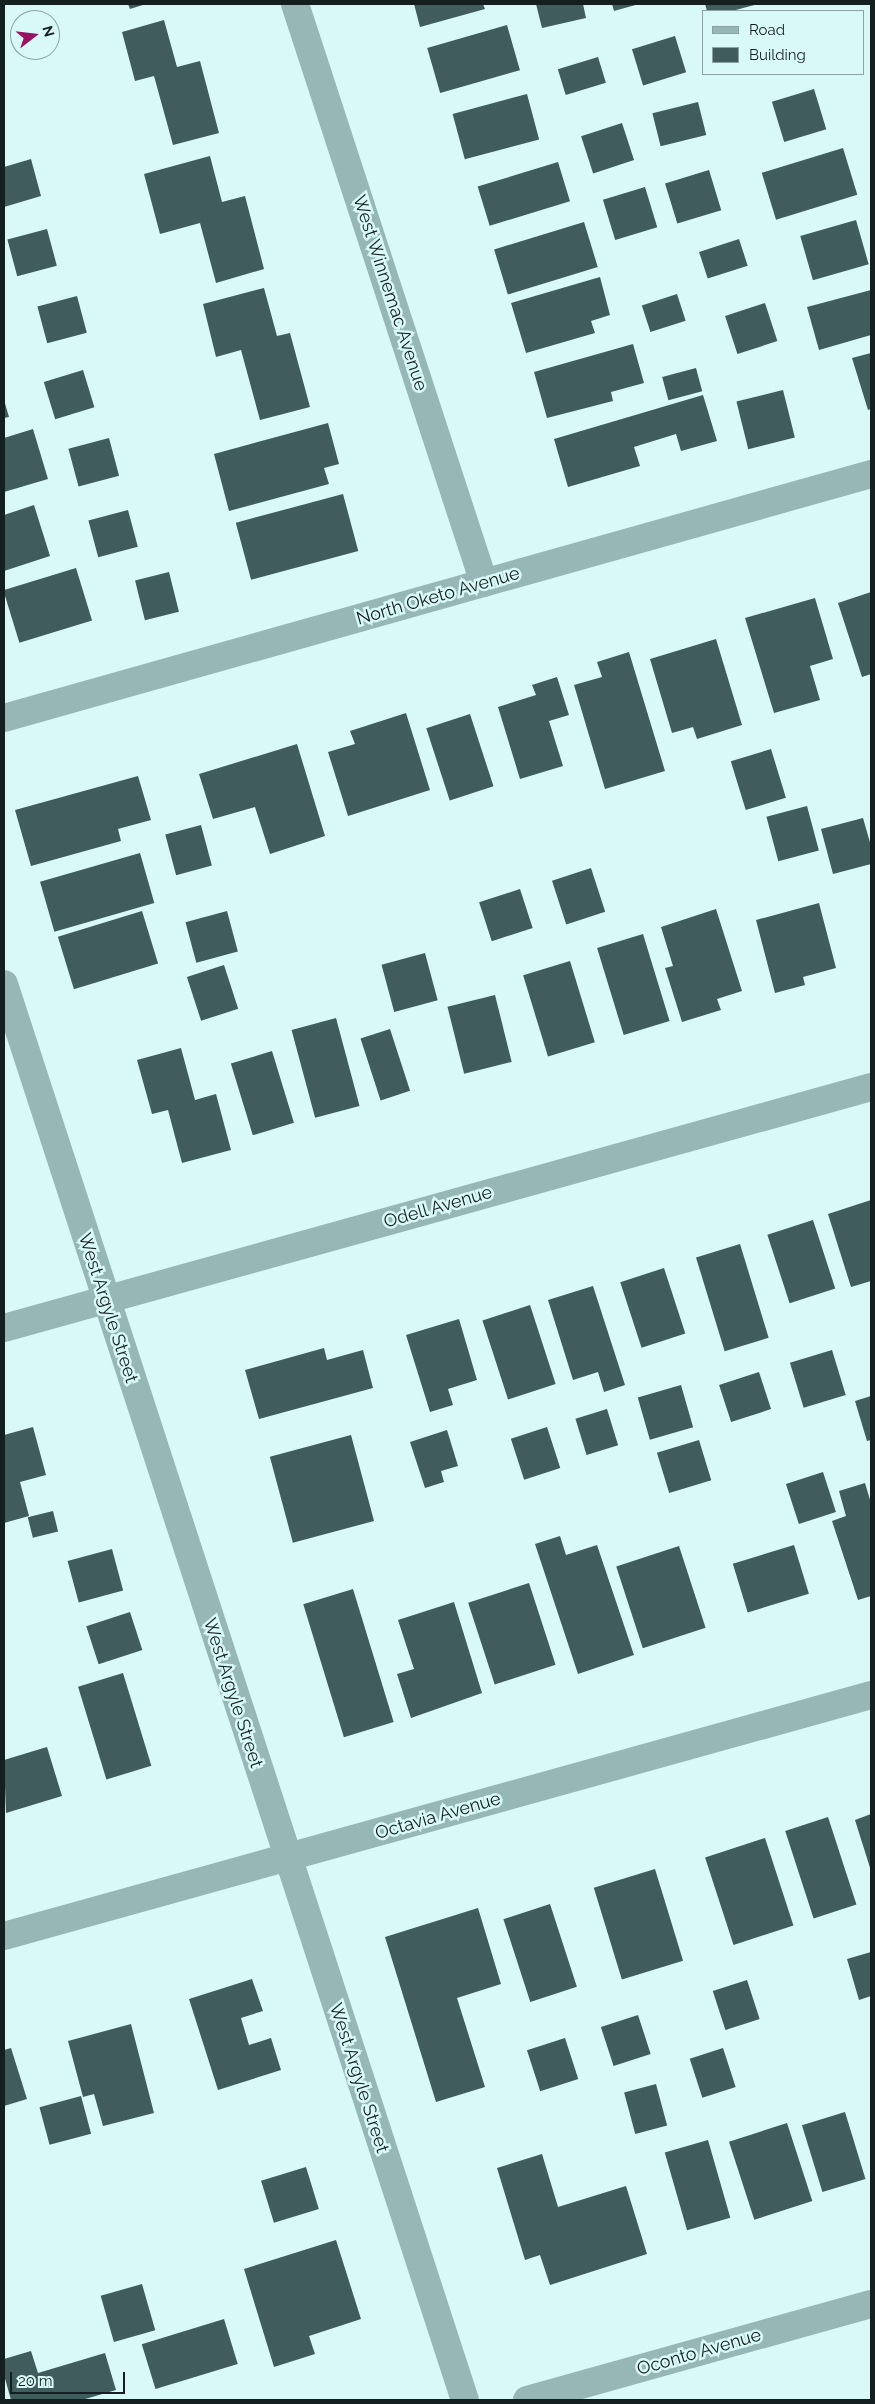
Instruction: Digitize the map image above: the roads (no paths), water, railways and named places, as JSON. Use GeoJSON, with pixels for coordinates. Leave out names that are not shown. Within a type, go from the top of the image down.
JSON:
{"type":"FeatureCollection","features":[{"type":"Feature","properties":{"kind":"street","name":"West Winnemac Avenue"},"geometry":{"type":"LineString","coordinates":[[295,4],[484,583]]}},
{"type":"Feature","properties":{"kind":"street","name":"North Oketo Avenue"},"geometry":{"type":"LineString","coordinates":[[4,718],[871,474]]}},
{"type":"Feature","properties":{"kind":"street","name":"West Argyle Street"},"geometry":{"type":"LineString","coordinates":[[4,984],[105,1300],[465,2400]]}},
{"type":"Feature","properties":{"kind":"street","name":"Odell Avenue"},"geometry":{"type":"LineString","coordinates":[[4,1328],[871,1087]]}},
{"type":"Feature","properties":{"kind":"street","name":"Octavia Avenue"},"geometry":{"type":"LineString","coordinates":[[4,1936],[871,1695]]}},
{"type":"Feature","properties":{"kind":"street","name":"Oconto Avenue"},"geometry":{"type":"LineString","coordinates":[[526,2400],[871,2304]]}}]}
